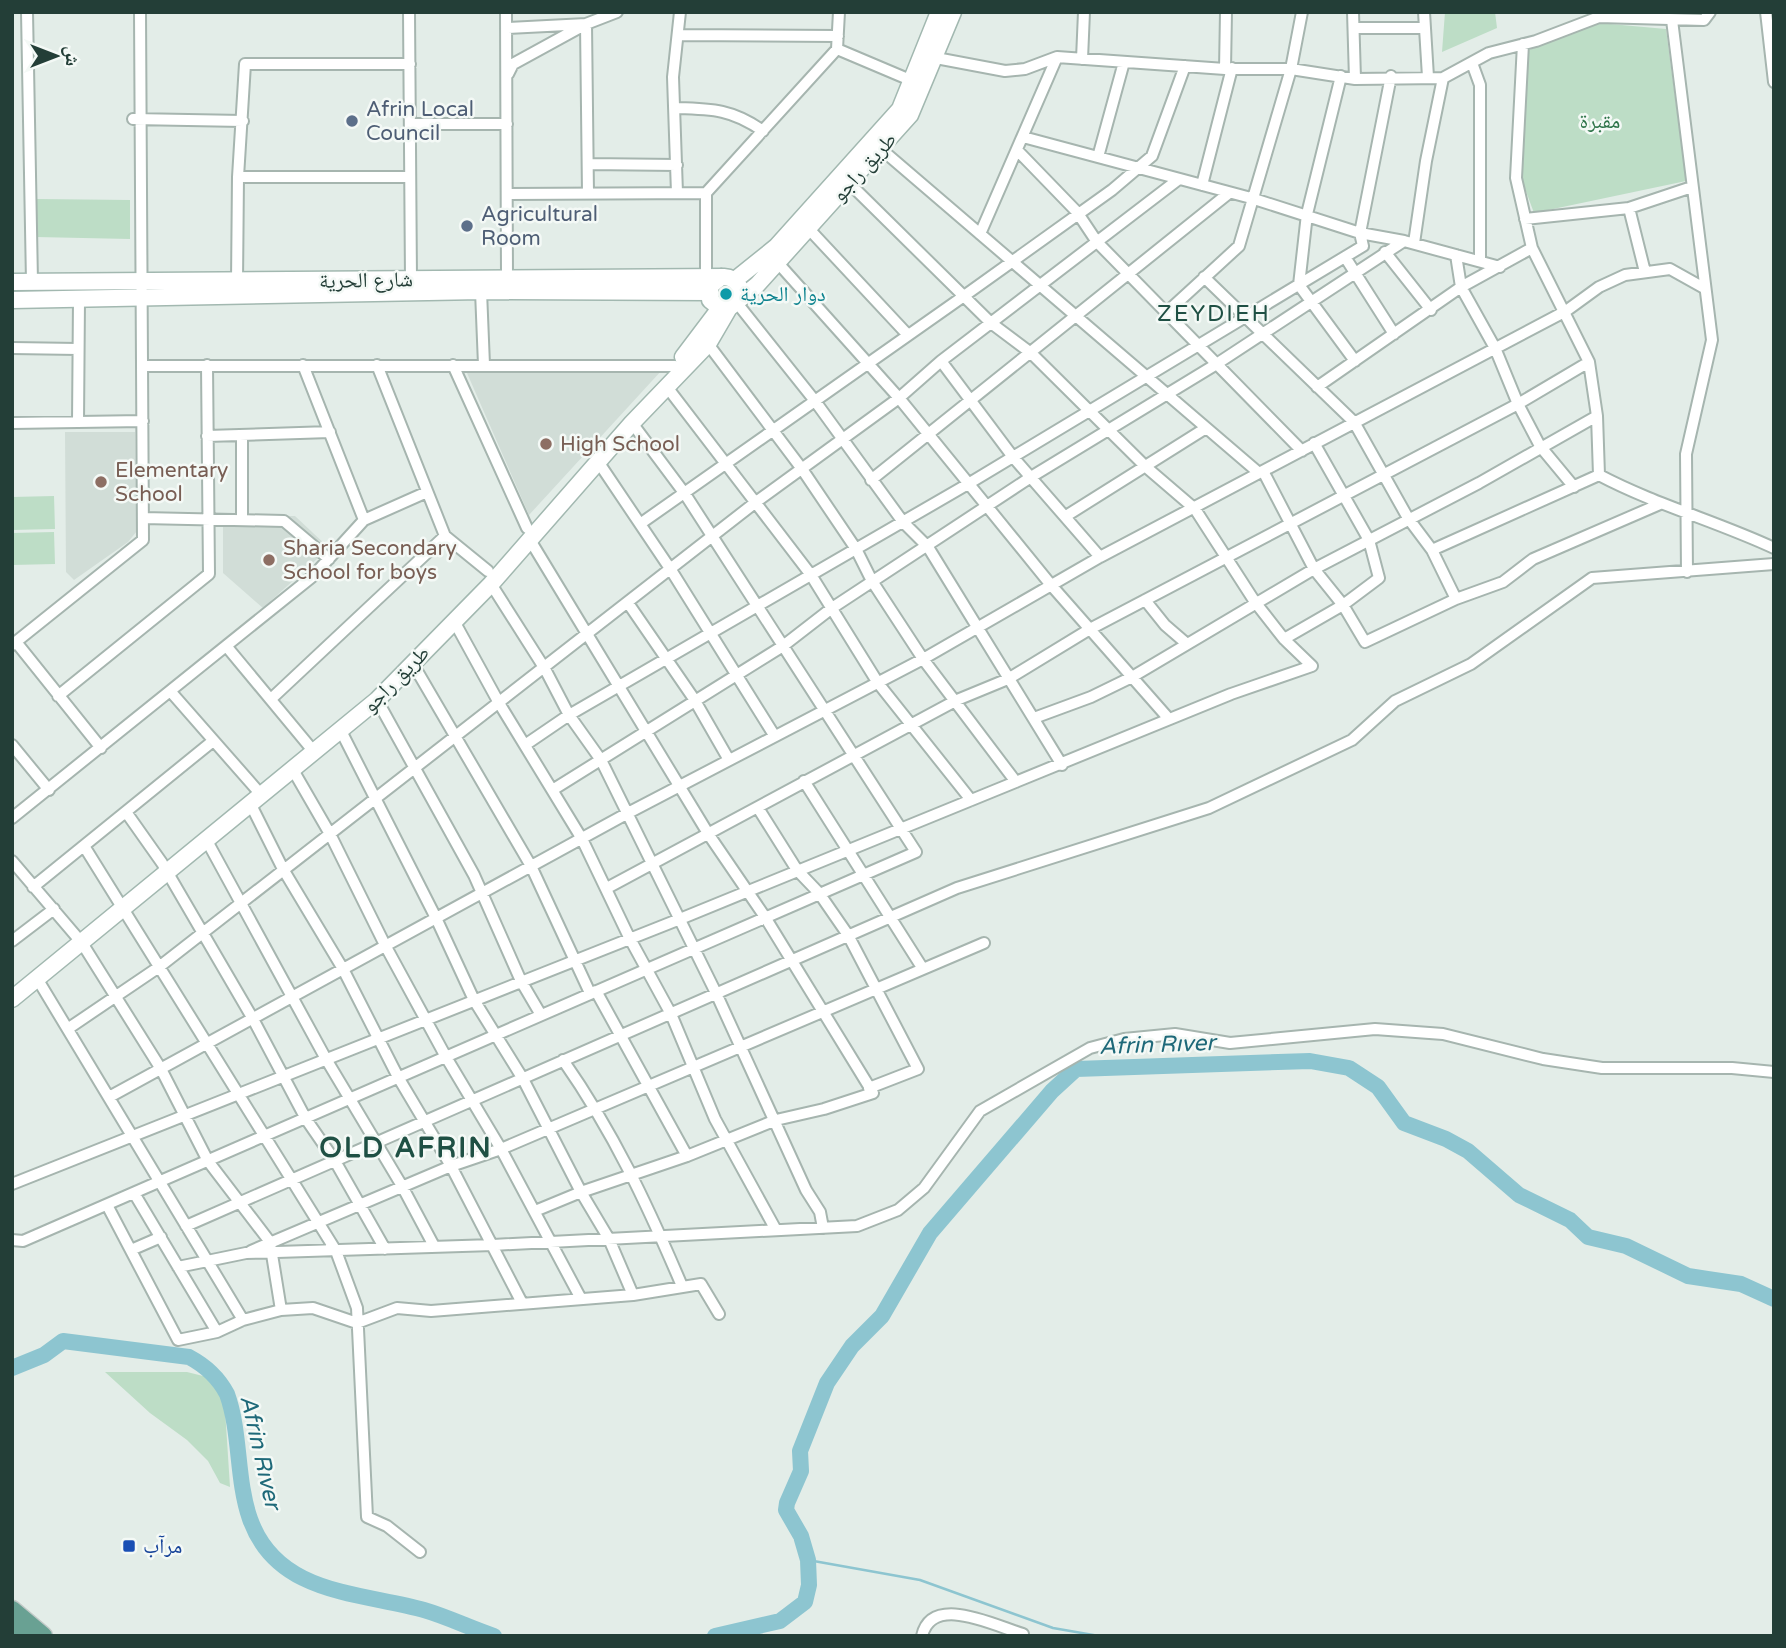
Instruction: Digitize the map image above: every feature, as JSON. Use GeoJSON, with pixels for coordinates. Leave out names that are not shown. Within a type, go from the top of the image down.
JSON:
{"type":"FeatureCollection","features":[{"type":"Feature","properties":{"kind":"main road","name":"طريق راجو"},"geometry":{"type":"LineString","coordinates":[[12,999],[164,868],[341,731],[377,700],[454,621],[675,366],[731,305],[778,263],[910,115],[940,12]]}},
{"type":"Feature","properties":{"kind":"main road","name":"طريق راجو"},"geometry":{"type":"LineString","coordinates":[[718,282],[776,247],[900,109],[936,58],[953,12]]}},
{"type":"Feature","properties":{"kind":"main road","name":"شارع الحرية"},"geometry":{"type":"LineString","coordinates":[[12,300],[142,300],[449,286],[507,278],[561,285]]}},
{"type":"Feature","properties":{"kind":"main road","name":"شارع الحرية"},"geometry":{"type":"LineString","coordinates":[[12,282],[411,280],[481,291],[561,285],[718,282]]}},
{"type":"Feature","properties":{"kind":"main road"},"geometry":{"type":"LineString","coordinates":[[718,282],[741,289],[731,305],[713,303],[718,282]]}},
{"type":"Feature","properties":{"kind":"main road","name":"طريق راجو"},"geometry":{"type":"LineString","coordinates":[[528,534],[599,463],[632,423],[708,344],[731,305]]}},
{"type":"Feature","properties":{"kind":"main road","name":"طريق راجو"},"geometry":{"type":"LineString","coordinates":[[164,868],[207,841],[310,747],[381,688],[490,577]]}},
{"type":"Feature","properties":{"kind":"main road","name":"طريق راجو"},"geometry":{"type":"LineString","coordinates":[[12,987],[80,940]]}},
{"type":"Feature","properties":{"kind":"main road"},"geometry":{"type":"LineString","coordinates":[[12,1610],[43,1636]]}},
{"type":"Feature","properties":{"kind":"main road"},"geometry":{"type":"LineString","coordinates":[[12,1626],[24,1636]]}},
{"type":"Feature","properties":{"kind":"street"},"geometry":{"type":"LineString","coordinates":[[27,12],[32,282]]}},
{"type":"Feature","properties":{"kind":"street"},"geometry":{"type":"LineString","coordinates":[[101,748],[14,644],[143,540],[142,282],[137,119],[140,12]]}},
{"type":"Feature","properties":{"kind":"street"},"geometry":{"type":"LineString","coordinates":[[409,12],[411,280]]}},
{"type":"Feature","properties":{"kind":"street"},"geometry":{"type":"LineString","coordinates":[[506,12],[507,278]]}},
{"type":"Feature","properties":{"kind":"street"},"geometry":{"type":"LineString","coordinates":[[506,76],[513,64],[586,24],[617,12]]}},
{"type":"Feature","properties":{"kind":"street"},"geometry":{"type":"LineString","coordinates":[[677,193],[673,77],[680,12]]}},
{"type":"Feature","properties":{"kind":"street"},"geometry":{"type":"LineString","coordinates":[[507,194],[706,193],[837,49],[839,12]]}},
{"type":"Feature","properties":{"kind":"street"},"geometry":{"type":"LineString","coordinates":[[1082,59],[1084,12]]}},
{"type":"Feature","properties":{"kind":"street"},"geometry":{"type":"LineString","coordinates":[[1202,186],[1229,69],[1226,12]]}},
{"type":"Feature","properties":{"kind":"street"},"geometry":{"type":"LineString","coordinates":[[1166,313],[1239,246],[1290,69],[1302,12]]}},
{"type":"Feature","properties":{"kind":"street"},"geometry":{"type":"LineString","coordinates":[[1353,12],[1355,79]]}},
{"type":"Feature","properties":{"kind":"street"},"geometry":{"type":"LineString","coordinates":[[1424,12],[1427,76]]}},
{"type":"Feature","properties":{"kind":"street"},"geometry":{"type":"LineString","coordinates":[[936,58],[1005,71],[1025,69],[1057,57],[1229,69],[1290,69],[1355,79],[1391,76],[1443,78],[1489,53],[1599,17],[1640,15],[1672,20],[1704,20],[1710,12]]}},
{"type":"Feature","properties":{"kind":"street"},"geometry":{"type":"LineString","coordinates":[[1766,12],[1774,82]]}},
{"type":"Feature","properties":{"kind":"street"},"geometry":{"type":"LineString","coordinates":[[1672,20],[1712,340],[1686,454],[1687,572]]}},
{"type":"Feature","properties":{"kind":"street"},"geometry":{"type":"LineString","coordinates":[[506,29],[586,24]]}},
{"type":"Feature","properties":{"kind":"street"},"geometry":{"type":"LineString","coordinates":[[586,24],[588,194]]}},
{"type":"Feature","properties":{"kind":"street"},"geometry":{"type":"LineString","coordinates":[[1354,29],[1425,28]]}},
{"type":"Feature","properties":{"kind":"street"},"geometry":{"type":"LineString","coordinates":[[678,35],[838,36]]}},
{"type":"Feature","properties":{"kind":"street"},"geometry":{"type":"LineString","coordinates":[[1523,44],[1516,178],[1532,248],[1566,311],[1589,362],[1597,416],[1600,475]]}},
{"type":"Feature","properties":{"kind":"street"},"geometry":{"type":"LineString","coordinates":[[837,49],[919,83]]}},
{"type":"Feature","properties":{"kind":"street"},"geometry":{"type":"LineString","coordinates":[[979,234],[1057,57]]}},
{"type":"Feature","properties":{"kind":"street"},"geometry":{"type":"LineString","coordinates":[[1098,157],[1124,62]]}},
{"type":"Feature","properties":{"kind":"street"},"geometry":{"type":"LineString","coordinates":[[1472,63],[1480,85],[1480,261]]}},
{"type":"Feature","properties":{"kind":"street"},"geometry":{"type":"LineString","coordinates":[[237,282],[238,177],[245,64],[410,64]]}},
{"type":"Feature","properties":{"kind":"street"},"geometry":{"type":"LineString","coordinates":[[640,524],[964,296],[1138,168],[1152,156],[1185,66]]}},
{"type":"Feature","properties":{"kind":"street"},"geometry":{"type":"LineString","coordinates":[[1341,76],[1307,215],[1299,285],[1356,361]]}},
{"type":"Feature","properties":{"kind":"street"},"geometry":{"type":"LineString","coordinates":[[525,745],[569,715],[1148,378],[1363,246],[1360,233],[1391,76]]}},
{"type":"Feature","properties":{"kind":"street"},"geometry":{"type":"LineString","coordinates":[[1409,242],[1443,78]]}},
{"type":"Feature","properties":{"kind":"street"},"geometry":{"type":"LineString","coordinates":[[676,108],[716,109],[742,116],[763,131]]}},
{"type":"Feature","properties":{"kind":"street"},"geometry":{"type":"LineString","coordinates":[[137,119],[243,121]]}},
{"type":"Feature","properties":{"kind":"street"},"geometry":{"type":"LineString","coordinates":[[410,124],[507,124]]}},
{"type":"Feature","properties":{"kind":"street"},"geometry":{"type":"LineString","coordinates":[[1023,137],[1251,198],[1360,233],[1409,242],[1500,267]]}},
{"type":"Feature","properties":{"kind":"street"},"geometry":{"type":"LineString","coordinates":[[881,149],[1261,472],[1314,569],[1343,605],[1365,642],[1456,599],[1503,582],[1533,559],[1660,504]]}},
{"type":"Feature","properties":{"kind":"street"},"geometry":{"type":"LineString","coordinates":[[1017,150],[1077,212],[1097,242],[1302,451]]}},
{"type":"Feature","properties":{"kind":"street"},"geometry":{"type":"LineString","coordinates":[[587,164],[677,165]]}},
{"type":"Feature","properties":{"kind":"street"},"geometry":{"type":"LineString","coordinates":[[238,177],[411,177]]}},
{"type":"Feature","properties":{"kind":"street"},"geometry":{"type":"LineString","coordinates":[[69,1028],[159,967],[545,669],[755,502],[899,398],[941,361],[1179,179]]}},
{"type":"Feature","properties":{"kind":"street"},"geometry":{"type":"LineString","coordinates":[[12,1184],[680,919],[1169,719],[1312,666],[1284,639],[1255,602],[1195,509],[1146,467],[1031,353],[991,323],[850,184]]}},
{"type":"Feature","properties":{"kind":"street"},"geometry":{"type":"LineString","coordinates":[[1525,219],[1629,208],[1692,187]]}},
{"type":"Feature","properties":{"kind":"street"},"geometry":{"type":"LineString","coordinates":[[706,193],[718,282]]}},
{"type":"Feature","properties":{"kind":"street"},"geometry":{"type":"LineString","coordinates":[[871,480],[1229,193]]}},
{"type":"Feature","properties":{"kind":"street"},"geometry":{"type":"LineString","coordinates":[[1629,208],[1645,272]]}},
{"type":"Feature","properties":{"kind":"street"},"geometry":{"type":"LineString","coordinates":[[808,228],[907,334]]}},
{"type":"Feature","properties":{"kind":"street"},"geometry":{"type":"LineString","coordinates":[[554,789],[694,699],[783,646],[832,608],[1031,477],[1215,365],[1385,252],[1409,242]]}},
{"type":"Feature","properties":{"kind":"street"},"geometry":{"type":"LineString","coordinates":[[1317,387],[1461,287],[1532,248]]}},
{"type":"Feature","properties":{"kind":"street"},"geometry":{"type":"LineString","coordinates":[[1385,252],[1431,310]]}},
{"type":"Feature","properties":{"kind":"street"},"geometry":{"type":"LineString","coordinates":[[1456,255],[1461,287],[1495,348],[1518,404],[1540,446],[1574,487]]}},
{"type":"Feature","properties":{"kind":"street"},"geometry":{"type":"LineString","coordinates":[[1345,257],[1394,334]]}},
{"type":"Feature","properties":{"kind":"street"},"geometry":{"type":"LineString","coordinates":[[778,263],[899,398],[1051,585],[1169,719]]}},
{"type":"Feature","properties":{"kind":"street"},"geometry":{"type":"LineString","coordinates":[[111,1096],[628,813],[923,659],[1100,557],[1566,311],[1599,287],[1625,275],[1670,269],[1704,288]]}},
{"type":"Feature","properties":{"kind":"street"},"geometry":{"type":"LineString","coordinates":[[1203,277],[1354,422],[1408,518],[1432,550],[1456,599]]}},
{"type":"Feature","properties":{"kind":"street"},"geometry":{"type":"LineString","coordinates":[[481,291],[484,365]]}},
{"type":"Feature","properties":{"kind":"street"},"geometry":{"type":"LineString","coordinates":[[78,422],[79,300]]}},
{"type":"Feature","properties":{"kind":"street"},"geometry":{"type":"LineString","coordinates":[[731,305],[815,401],[903,522],[928,547],[1062,765]]}},
{"type":"Feature","properties":{"kind":"street"},"geometry":{"type":"LineString","coordinates":[[708,344],[802,469],[856,549],[872,581],[923,659],[957,700],[1016,782]]}},
{"type":"Feature","properties":{"kind":"street"},"geometry":{"type":"LineString","coordinates":[[12,348],[78,349]]}},
{"type":"Feature","properties":{"kind":"street"},"geometry":{"type":"LineString","coordinates":[[941,361],[1013,457],[1100,557]]}},
{"type":"Feature","properties":{"kind":"street"},"geometry":{"type":"LineString","coordinates":[[607,888],[957,700],[1008,678],[1090,629],[1518,404],[1589,362]]}},
{"type":"Feature","properties":{"kind":"street"},"geometry":{"type":"LineString","coordinates":[[58,696],[209,574],[207,365]]}},
{"type":"Feature","properties":{"kind":"street"},"geometry":{"type":"LineString","coordinates":[[303,365],[364,520]]}},
{"type":"Feature","properties":{"kind":"street"},"geometry":{"type":"LineString","coordinates":[[377,365],[445,536],[490,577],[569,715],[601,760],[716,993],[806,1190],[820,1212],[822,1228]]}},
{"type":"Feature","properties":{"kind":"street"},"geometry":{"type":"LineString","coordinates":[[453,365],[528,534],[709,835],[765,917],[873,1093],[824,1109],[776,1120],[687,1156],[581,1192],[535,1212]]}},
{"type":"Feature","properties":{"kind":"street"},"geometry":{"type":"LineString","coordinates":[[142,366],[675,366]]}},
{"type":"Feature","properties":{"kind":"street"},"geometry":{"type":"LineString","coordinates":[[667,387],[811,575],[878,682],[971,800]]}},
{"type":"Feature","properties":{"kind":"street"},"geometry":{"type":"LineString","coordinates":[[1034,718],[1091,698],[1132,677],[1255,602],[1408,518],[1479,483],[1597,416]]}},
{"type":"Feature","properties":{"kind":"street"},"geometry":{"type":"LineString","coordinates":[[12,423],[143,421]]}},
{"type":"Feature","properties":{"kind":"street"},"geometry":{"type":"LineString","coordinates":[[12,1240],[23,1241],[107,1205],[495,1037],[693,947],[916,852],[685,494],[632,423]]}},
{"type":"Feature","properties":{"kind":"street"},"geometry":{"type":"LineString","coordinates":[[1066,516],[1206,428]]}},
{"type":"Feature","properties":{"kind":"street"},"geometry":{"type":"LineString","coordinates":[[207,436],[330,432]]}},
{"type":"Feature","properties":{"kind":"street"},"geometry":{"type":"LineString","coordinates":[[242,435],[242,520]]}},
{"type":"Feature","properties":{"kind":"street"},"geometry":{"type":"LineString","coordinates":[[1284,639],[1343,605],[1379,578],[1369,540],[1314,443]]}},
{"type":"Feature","properties":{"kind":"street"},"geometry":{"type":"LineString","coordinates":[[599,463],[671,570],[774,735]]}},
{"type":"Feature","properties":{"kind":"street"},"geometry":{"type":"LineString","coordinates":[[1600,475],[1660,504],[1732,528],[1774,548]]}},
{"type":"Feature","properties":{"kind":"street"},"geometry":{"type":"LineString","coordinates":[[1432,550],[1600,475]]}},
{"type":"Feature","properties":{"kind":"street"},"geometry":{"type":"LineString","coordinates":[[12,818],[313,576],[364,520],[427,492]]}},
{"type":"Feature","properties":{"kind":"street"},"geometry":{"type":"LineString","coordinates":[[143,518],[284,521],[329,559]]}},
{"type":"Feature","properties":{"kind":"street"},"geometry":{"type":"LineString","coordinates":[[271,699],[445,536]]}},
{"type":"Feature","properties":{"kind":"street"},"geometry":{"type":"LineString","coordinates":[[187,1226],[238,1201],[621,1037],[957,888],[1209,808],[1352,740],[1395,701],[1471,664],[1592,578],[1774,564]]}},
{"type":"Feature","properties":{"kind":"street"},"geometry":{"type":"LineString","coordinates":[[1145,600],[1165,625],[1187,645]]}},
{"type":"Feature","properties":{"kind":"street"},"geometry":{"type":"LineString","coordinates":[[628,603],[694,699],[729,760]]}},
{"type":"Feature","properties":{"kind":"street"},"geometry":{"type":"LineString","coordinates":[[454,621],[499,703],[554,789],[582,839],[629,937],[671,1014],[727,1140],[776,1230]]}},
{"type":"Feature","properties":{"kind":"street"},"geometry":{"type":"LineString","coordinates":[[228,647],[310,747]]}},
{"type":"Feature","properties":{"kind":"street"},"geometry":{"type":"LineString","coordinates":[[413,664],[531,866],[573,960],[621,1037],[687,1156]]}},
{"type":"Feature","properties":{"kind":"street"},"geometry":{"type":"LineString","coordinates":[[171,692],[213,741],[254,798],[284,869],[344,970],[398,1077],[451,1166],[522,1303]]}},
{"type":"Feature","properties":{"kind":"street"},"geometry":{"type":"LineString","coordinates":[[377,700],[474,875],[521,981],[541,1015]]}},
{"type":"Feature","properties":{"kind":"street"},"geometry":{"type":"LineString","coordinates":[[341,731],[436,918],[474,1000],[523,1079],[581,1192],[609,1239],[633,1295]]}},
{"type":"Feature","properties":{"kind":"street"},"geometry":{"type":"LineString","coordinates":[[33,887],[213,741]]}},
{"type":"Feature","properties":{"kind":"street"},"geometry":{"type":"LineString","coordinates":[[12,745],[49,790]]}},
{"type":"Feature","properties":{"kind":"street"},"geometry":{"type":"LineString","coordinates":[[293,770],[330,834],[425,1019],[501,1149],[580,1297]]}},
{"type":"Feature","properties":{"kind":"street"},"geometry":{"type":"LineString","coordinates":[[804,781],[923,969]]}},
{"type":"Feature","properties":{"kind":"street"},"geometry":{"type":"LineString","coordinates":[[758,808],[797,870],[819,893],[848,935],[874,990],[918,1069],[870,1088]]}},
{"type":"Feature","properties":{"kind":"street"},"geometry":{"type":"LineString","coordinates":[[127,812],[164,868],[253,1019],[306,1119],[335,1161],[385,1249]]}},
{"type":"Feature","properties":{"kind":"street"},"geometry":{"type":"LineString","coordinates":[[207,841],[243,902],[348,1099],[377,1143],[434,1246]]}},
{"type":"Feature","properties":{"kind":"street"},"geometry":{"type":"LineString","coordinates":[[84,846],[336,1251],[356,1308],[367,1517],[387,1526],[421,1552]]}},
{"type":"Feature","properties":{"kind":"street"},"geometry":{"type":"LineString","coordinates":[[12,861],[80,940],[160,1069],[208,1161],[272,1247],[281,1310]]}},
{"type":"Feature","properties":{"kind":"street"},"geometry":{"type":"LineString","coordinates":[[12,941],[54,909]]}},
{"type":"Feature","properties":{"kind":"street"},"geometry":{"type":"LineString","coordinates":[[272,1247],[316,1221],[451,1166],[501,1149],[984,943]]}},
{"type":"Feature","properties":{"kind":"street"},"geometry":{"type":"LineString","coordinates":[[38,979],[111,1096],[133,1138],[243,1320]]}},
{"type":"Feature","properties":{"kind":"street"},"geometry":{"type":"LineString","coordinates":[[178,1266],[272,1247],[336,1251],[857,1226],[898,1210],[924,1188],[980,1111],[1090,1048],[1124,1039],[1175,1034],[1241,1043],[1375,1029],[1443,1034],[1542,1059],[1602,1068],[1732,1068],[1774,1072]]}},
{"type":"Feature","properties":{"kind":"street"},"geometry":{"type":"LineString","coordinates":[[563,1060],[597,1108],[632,1175],[682,1286]]}},
{"type":"Feature","properties":{"kind":"street"},"geometry":{"type":"LineString","coordinates":[[134,1193],[217,1332]]}},
{"type":"Feature","properties":{"kind":"street"},"geometry":{"type":"LineString","coordinates":[[107,1205],[178,1340],[217,1332],[243,1320],[281,1310],[313,1308],[357,1323],[397,1308],[431,1311],[580,1297],[633,1295],[701,1284],[719,1314]]}},
{"type":"Feature","properties":{"kind":"street"},"geometry":{"type":"LineString","coordinates":[[131,1250],[160,1237]]}},
{"type":"Feature","properties":{"kind":"street"},"geometry":{"type":"LineString","coordinates":[[922,1636],[924,1625],[936,1615],[950,1613],[1023,1634]]}},
{"type":"Feature","properties":{"kind":"shaded area","name":"High School"},"geometry":{"type":"Polygon","coordinates":[[[662,370],[529,515],[467,373],[662,370]]]}},
{"type":"Feature","properties":{"kind":"shaded area","name":"Elementary School"},"geometry":{"type":"Polygon","coordinates":[[[65,432],[135,432],[137,531],[128,542],[74,580],[66,572],[65,432]]]}},
{"type":"Feature","properties":{"kind":"shaded area","name":"Sharia Secondary School for boys"},"geometry":{"type":"Polygon","coordinates":[[[295,516],[329,548],[263,608],[223,573],[223,517],[295,516]]]}},
{"type":"Feature","properties":{"kind":"green space"},"geometry":{"type":"Polygon","coordinates":[[[1445,12],[1495,12],[1497,28],[1442,52],[1445,12]]]}},
{"type":"Feature","properties":{"kind":"green space","name":"مقبرة"},"geometry":{"type":"Polygon","coordinates":[[[1599,23],[1666,29],[1686,181],[1534,213],[1521,178],[1529,50],[1599,23]]]}},
{"type":"Feature","properties":{"kind":"green space"},"geometry":{"type":"Polygon","coordinates":[[[37,199],[130,200],[130,239],[36,237],[37,199]]]}},
{"type":"Feature","properties":{"kind":"green space"},"geometry":{"type":"Polygon","coordinates":[[[54,496],[55,529],[12,530],[12,497],[54,496]]]}},
{"type":"Feature","properties":{"kind":"green space"},"geometry":{"type":"Polygon","coordinates":[[[54,532],[55,564],[12,565],[12,533],[54,532]]]}},
{"type":"Feature","properties":{"kind":"green space"},"geometry":{"type":"Polygon","coordinates":[[[105,1372],[187,1372],[207,1377],[224,1394],[230,1487],[220,1483],[208,1461],[187,1440],[150,1413],[105,1372]]]}},
{"type":"Feature","properties":{"kind":"waterway","name":"Afrin Rıver"},"geometry":{"type":"LineString","coordinates":[[715,1636],[780,1621],[805,1602],[809,1585],[808,1560],[801,1536],[786,1510],[801,1471],[800,1451],[827,1383],[852,1346],[882,1316],[930,1233],[1052,1091],[1076,1069],[1310,1061],[1349,1068],[1378,1087],[1404,1123],[1446,1139],[1468,1151],[1519,1195],[1570,1220],[1588,1237],[1626,1246],[1688,1276],[1741,1284],[1774,1299]]}},
{"type":"Feature","properties":{"kind":"waterway","name":"Afrin Rıver"},"geometry":{"type":"LineString","coordinates":[[12,1368],[44,1355],[63,1341],[189,1357],[211,1372],[227,1394],[235,1424],[242,1488],[250,1519],[263,1544],[279,1563],[323,1586],[424,1610],[494,1636]]}},
{"type":"Feature","properties":{"kind":"waterway"},"geometry":{"type":"LineString","coordinates":[[808,1560],[920,1580],[1053,1628],[1099,1636]]}},
{"type":"Feature","properties":{"kind":"place","name":"Afrin Local Council"},"geometry":{"type":"Point","coordinates":[352,121]}},
{"type":"Feature","properties":{"kind":"place","name":"Agricultural Room"},"geometry":{"type":"Point","coordinates":[467,226]}},
{"type":"Feature","properties":{"kind":"place","name":"دوار الحرية"},"geometry":{"type":"Point","coordinates":[726,294]}},
{"type":"Feature","properties":{"kind":"place","name":"High School"},"geometry":{"type":"Point","coordinates":[546,444]}},
{"type":"Feature","properties":{"kind":"place","name":"Elementary School"},"geometry":{"type":"Point","coordinates":[101,482]}},
{"type":"Feature","properties":{"kind":"place","name":"Sharia Secondary School for boys"},"geometry":{"type":"Point","coordinates":[269,560]}},
{"type":"Feature","properties":{"kind":"place","name":"مرآب"},"geometry":{"type":"Point","coordinates":[129,1546]}},
{"type":"Feature","properties":{"kind":"district","name":"ZEYDIEH"},"geometry":{"type":"Point","coordinates":[1214,313]}},
{"type":"Feature","properties":{"kind":"district","name":"OLD AFRIN"},"geometry":{"type":"Point","coordinates":[406,1147]}}]}
